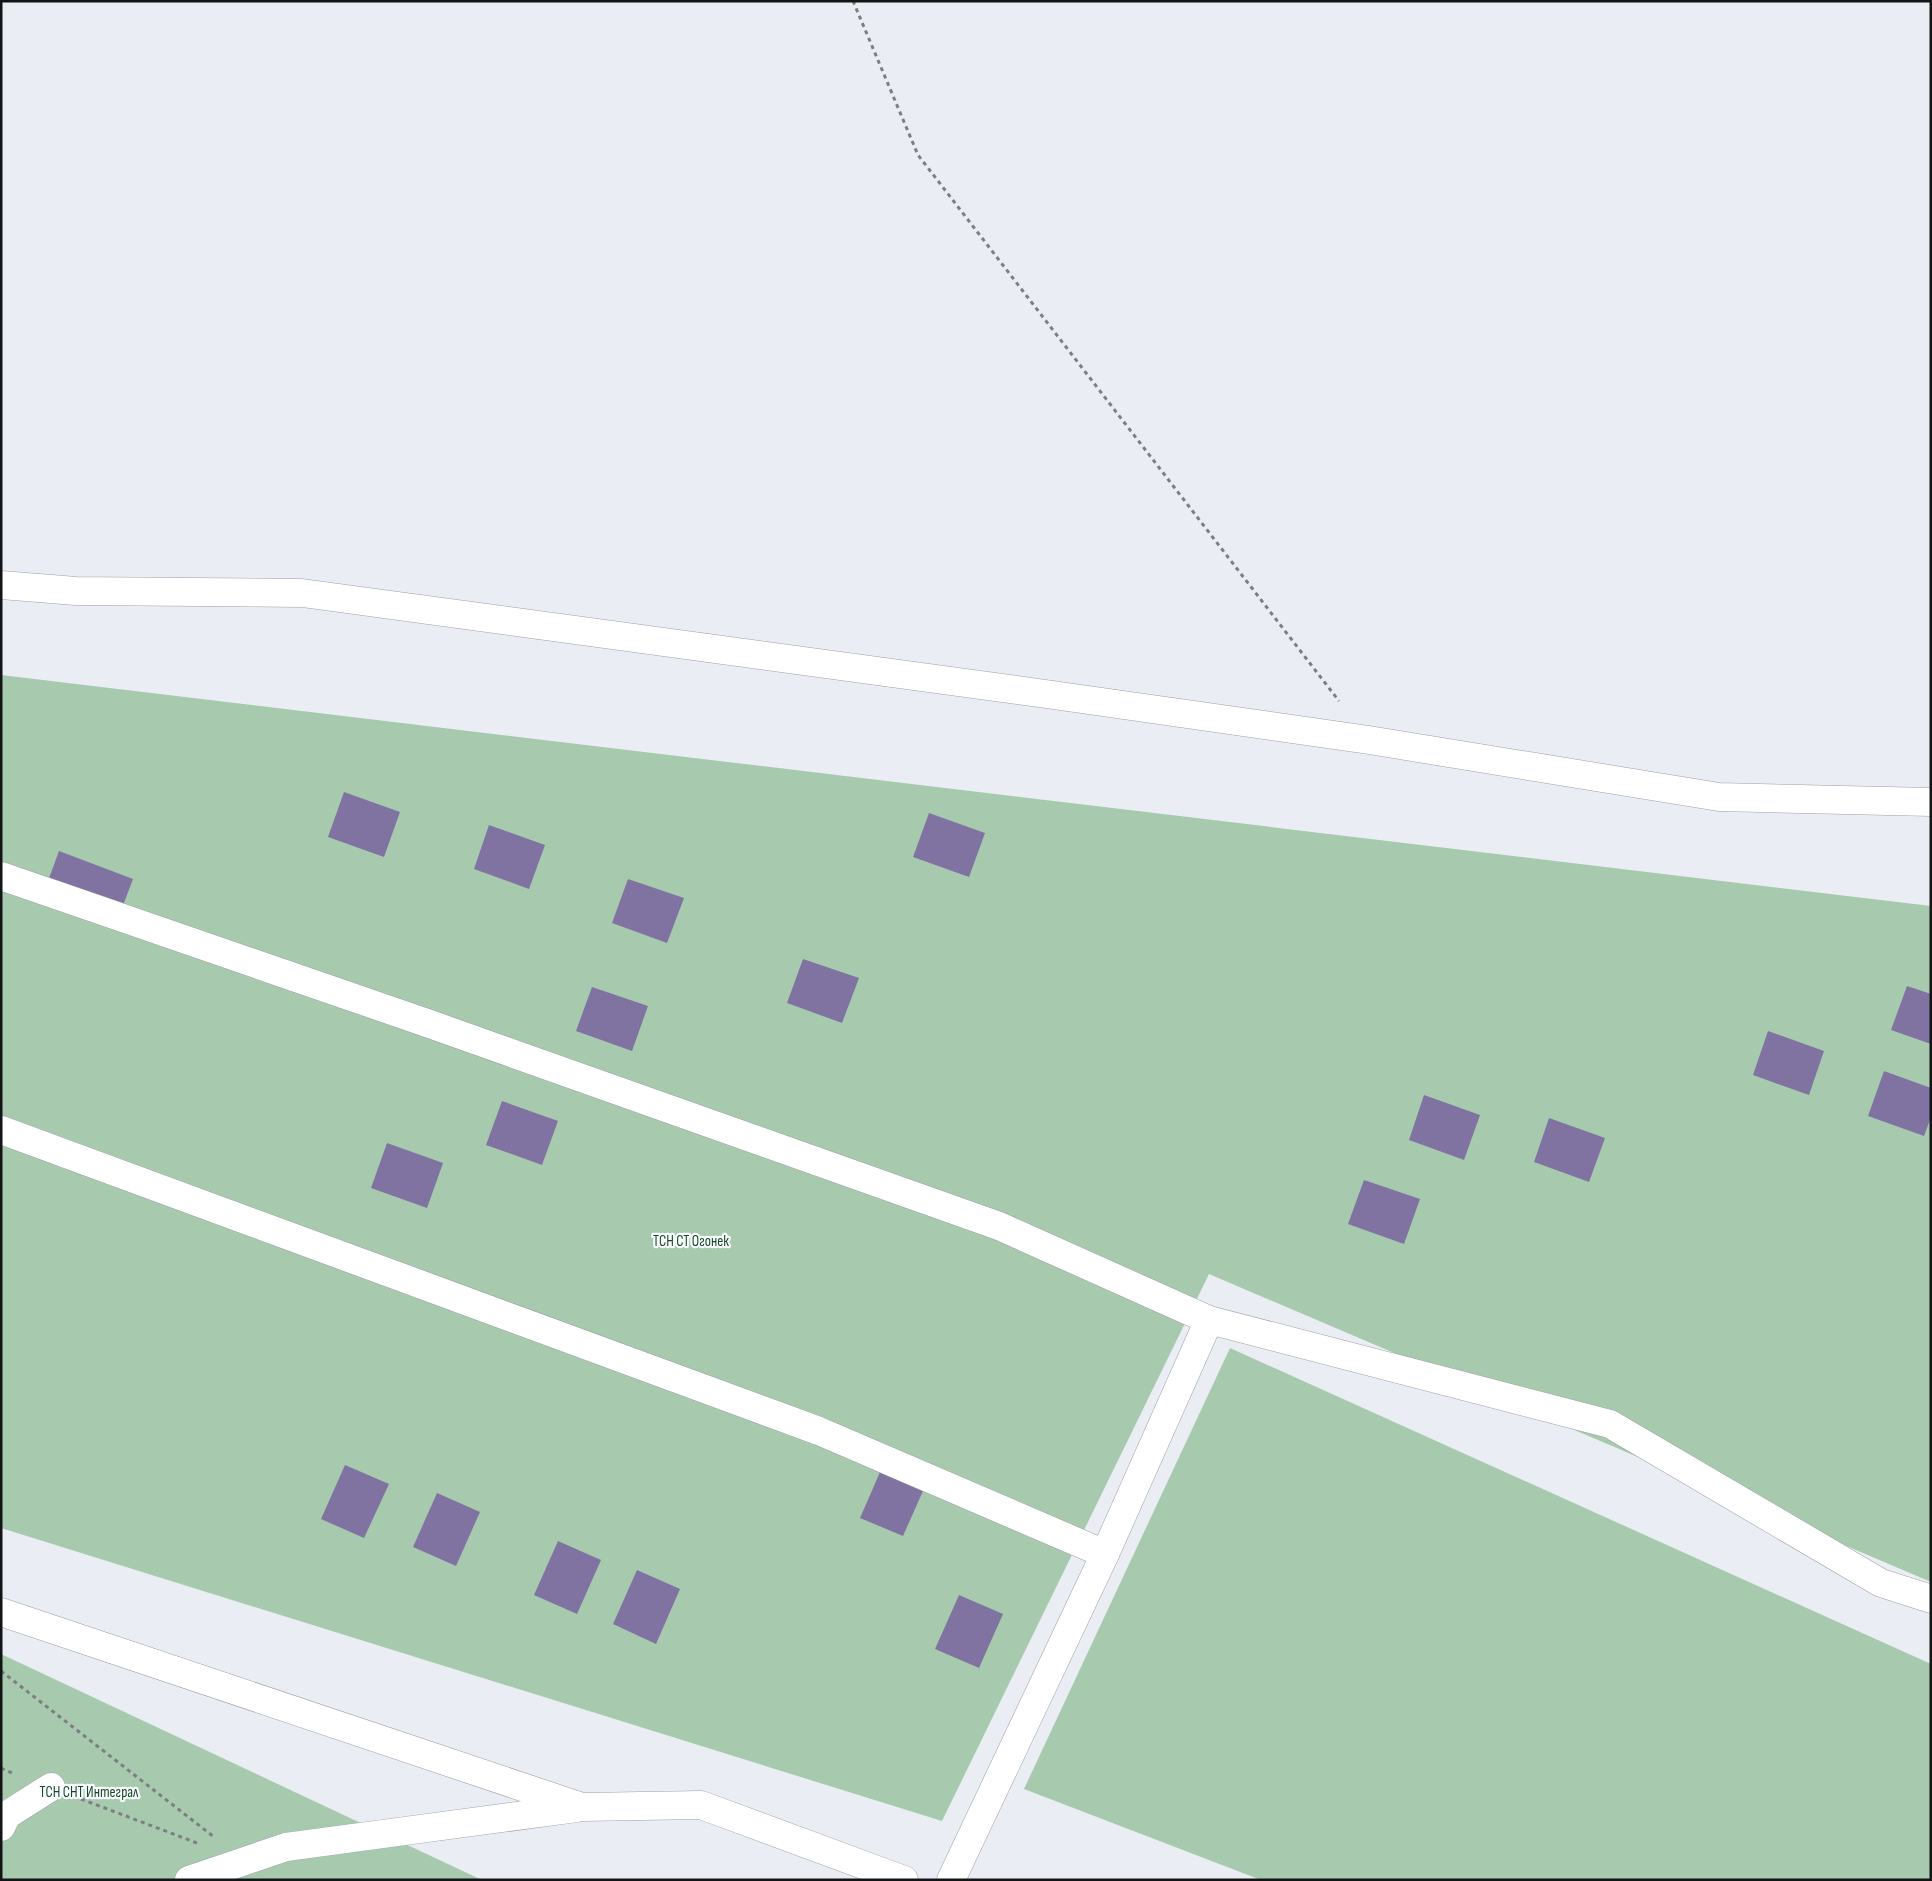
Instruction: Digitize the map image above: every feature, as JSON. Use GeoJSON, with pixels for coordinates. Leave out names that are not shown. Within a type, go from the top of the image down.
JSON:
{"type":"FeatureCollection","features":[{"type":"Feature","properties":{"kind":"street"},"geometry":{"type":"LineString","coordinates":[[1,585],[76,591],[302,593],[1370,740],[1719,797],[1931,802]]}},
{"type":"Feature","properties":{"kind":"street"},"geometry":{"type":"LineString","coordinates":[[1,876],[433,1025],[999,1226],[1209,1320],[1610,1424],[1881,1582],[1931,1599]]}},
{"type":"Feature","properties":{"kind":"street"},"geometry":{"type":"LineString","coordinates":[[1,1130],[819,1431],[1105,1554]]}},
{"type":"Feature","properties":{"kind":"street"},"geometry":{"type":"LineString","coordinates":[[951,1880],[1105,1554],[1209,1320]]}},
{"type":"Feature","properties":{"kind":"street"},"geometry":{"type":"LineString","coordinates":[[1,1612],[582,1807]]}},
{"type":"Feature","properties":{"kind":"street"},"geometry":{"type":"LineString","coordinates":[[1,1827],[7,1815],[51,1787]]}},
{"type":"Feature","properties":{"kind":"street"},"geometry":{"type":"LineString","coordinates":[[189,1880],[286,1847],[582,1807],[701,1805],[904,1880]]}},
{"type":"Feature","properties":{"kind":"path"},"geometry":{"type":"LineString","coordinates":[[852,1],[918,155],[1370,740]]}},
{"type":"Feature","properties":{"kind":"path"},"geometry":{"type":"LineString","coordinates":[[1,1671],[245,1861]]}},
{"type":"Feature","properties":{"kind":"path"},"geometry":{"type":"LineString","coordinates":[[1,1768],[198,1843]]}},
{"type":"Feature","properties":{"kind":"green space","name":"ТСН СТ Огонек"},"geometry":{"type":"Polygon","coordinates":[[[1,675],[1931,906],[1931,1582],[1209,1274],[942,1821],[1,1528],[1,675]]]}},
{"type":"Feature","properties":{"kind":"green space"},"geometry":{"type":"Polygon","coordinates":[[[1230,1348],[1931,1664],[1931,1880],[1261,1880],[1024,1789],[1230,1348]]]}},
{"type":"Feature","properties":{"kind":"green space","name":"ТСН СНТ Интеграл"},"geometry":{"type":"Polygon","coordinates":[[[1,1654],[482,1880],[1,1880],[1,1654]]]}},
{"type":"Feature","properties":{"kind":"building"},"geometry":{"type":"Polygon","coordinates":[[[344,792],[400,812],[384,857],[328,837],[344,792]]]}},
{"type":"Feature","properties":{"kind":"building"},"geometry":{"type":"Polygon","coordinates":[[[929,813],[985,833],[969,877],[913,857],[929,813]]]}},
{"type":"Feature","properties":{"kind":"building"},"geometry":{"type":"Polygon","coordinates":[[[489,825],[545,845],[529,889],[474,869],[489,825]]]}},
{"type":"Feature","properties":{"kind":"building"},"geometry":{"type":"Polygon","coordinates":[[[59,851],[133,879],[122,908],[48,881],[59,851]]]}},
{"type":"Feature","properties":{"kind":"building"},"geometry":{"type":"Polygon","coordinates":[[[628,879],[684,898],[667,943],[612,923],[628,879]]]}},
{"type":"Feature","properties":{"kind":"building"},"geometry":{"type":"Polygon","coordinates":[[[803,959],[859,978],[842,1023],[787,1003],[803,959]]]}},
{"type":"Feature","properties":{"kind":"building"},"geometry":{"type":"Polygon","coordinates":[[[1907,986],[1931,994],[1931,1044],[1891,1030],[1907,986]]]}},
{"type":"Feature","properties":{"kind":"building"},"geometry":{"type":"Polygon","coordinates":[[[592,987],[648,1006],[632,1051],[576,1031],[592,987]]]}},
{"type":"Feature","properties":{"kind":"building"},"geometry":{"type":"Polygon","coordinates":[[[1768,1031],[1824,1051],[1809,1095],[1753,1075],[1768,1031]]]}},
{"type":"Feature","properties":{"kind":"building"},"geometry":{"type":"Polygon","coordinates":[[[1884,1071],[1931,1088],[1931,1117],[1924,1136],[1868,1116],[1884,1071]]]}},
{"type":"Feature","properties":{"kind":"building"},"geometry":{"type":"Polygon","coordinates":[[[1424,1095],[1480,1115],[1464,1160],[1409,1140],[1424,1095]]]}},
{"type":"Feature","properties":{"kind":"building"},"geometry":{"type":"Polygon","coordinates":[[[502,1101],[558,1121],[542,1165],[486,1145],[502,1101]]]}},
{"type":"Feature","properties":{"kind":"building"},"geometry":{"type":"Polygon","coordinates":[[[1549,1118],[1605,1138],[1589,1182],[1534,1162],[1549,1118]]]}},
{"type":"Feature","properties":{"kind":"building"},"geometry":{"type":"Polygon","coordinates":[[[387,1143],[443,1163],[427,1208],[371,1188],[387,1143]]]}},
{"type":"Feature","properties":{"kind":"building"},"geometry":{"type":"Polygon","coordinates":[[[1364,1180],[1420,1199],[1404,1244],[1348,1224],[1364,1180]]]}},
{"type":"Feature","properties":{"kind":"building"},"geometry":{"type":"Polygon","coordinates":[[[884,1463],[927,1482],[903,1536],[860,1518],[884,1463]]]}},
{"type":"Feature","properties":{"kind":"building"},"geometry":{"type":"Polygon","coordinates":[[[345,1465],[389,1484],[364,1538],[321,1519],[345,1465]]]}},
{"type":"Feature","properties":{"kind":"building"},"geometry":{"type":"Polygon","coordinates":[[[437,1493],[480,1512],[456,1566],[413,1547],[437,1493]]]}},
{"type":"Feature","properties":{"kind":"building"},"geometry":{"type":"Polygon","coordinates":[[[558,1541],[601,1560],[577,1614],[534,1595],[558,1541]]]}},
{"type":"Feature","properties":{"kind":"building"},"geometry":{"type":"Polygon","coordinates":[[[637,1570],[680,1589],[656,1644],[613,1624],[637,1570]]]}},
{"type":"Feature","properties":{"kind":"building"},"geometry":{"type":"Polygon","coordinates":[[[959,1595],[1003,1614],[979,1668],[935,1649],[959,1595]]]}}]}
